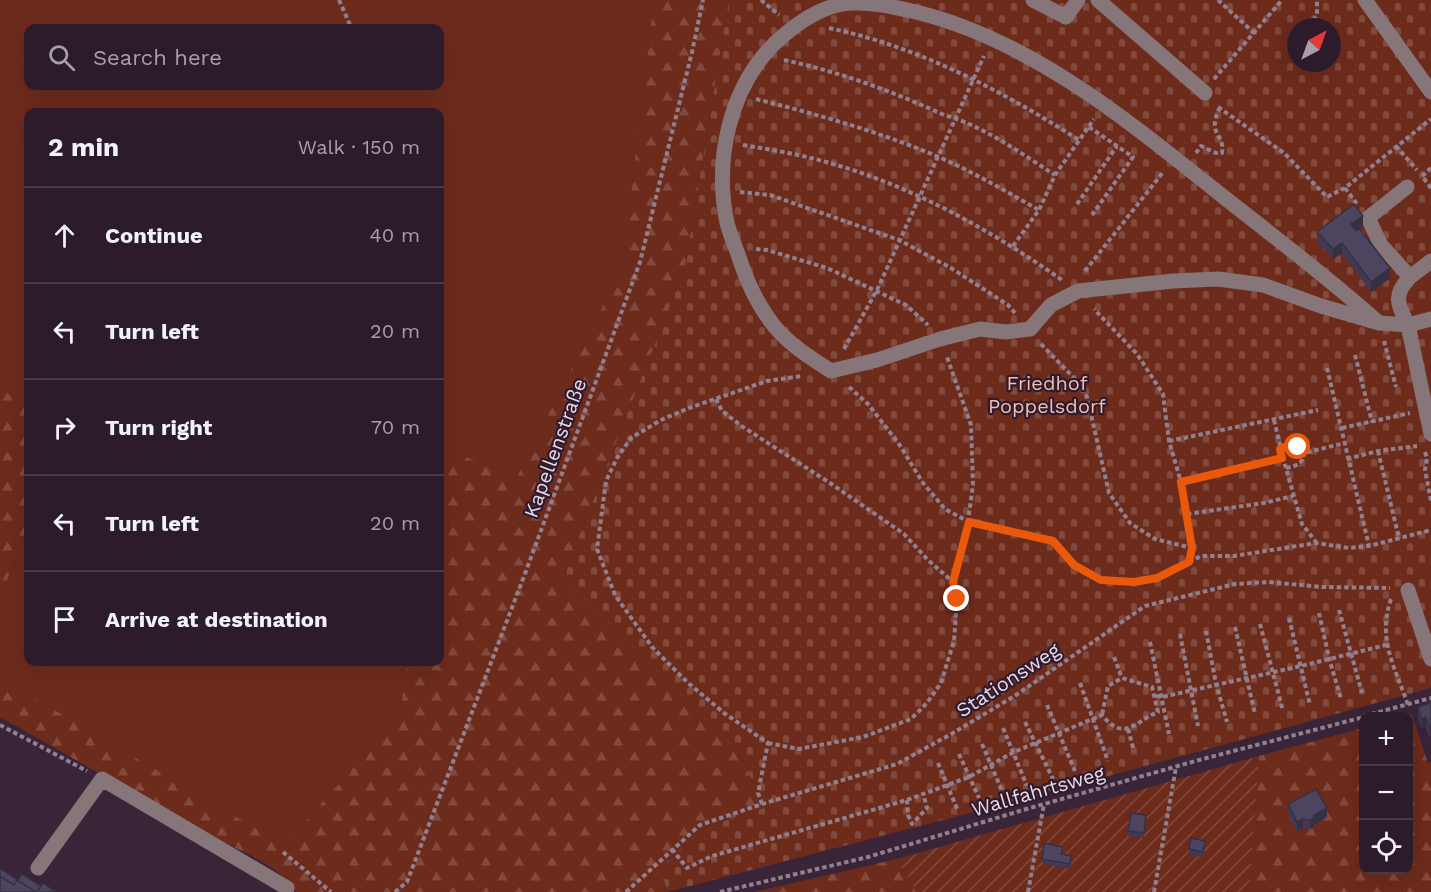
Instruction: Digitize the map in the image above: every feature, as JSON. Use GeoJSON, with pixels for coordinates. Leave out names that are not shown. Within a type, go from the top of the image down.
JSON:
{"type":"FeatureCollection","features":[{"type":"Feature","properties":{"kind":"lane"},"geometry":{"type":"LineString","coordinates":[[1033,0],[1066,18],[1078,0]]}},
{"type":"Feature","properties":{"kind":"lane"},"geometry":{"type":"LineString","coordinates":[[1098,0],[1210,93]]}},
{"type":"Feature","properties":{"kind":"lane"},"geometry":{"type":"LineString","coordinates":[[1365,0],[1431,92]]}},
{"type":"Feature","properties":{"kind":"lane"},"geometry":{"type":"LineString","coordinates":[[1379,323],[1330,279],[1180,162],[1103,106],[1037,61],[951,22],[886,5],[849,3],[830,8],[791,27],[763,55],[756,64],[733,112],[725,142],[724,204],[728,225],[749,284],[773,325],[801,352],[831,371],[877,360],[940,339],[980,329],[1006,332],[1030,329],[1051,305],[1078,291],[1173,281],[1218,279],[1263,285],[1321,306],[1379,323],[1408,325],[1431,319]]}},
{"type":"Feature","properties":{"kind":"lane"},"geometry":{"type":"LineString","coordinates":[[1407,187],[1368,218],[1381,245],[1410,277]]}},
{"type":"Feature","properties":{"kind":"lane"},"geometry":{"type":"LineString","coordinates":[[1431,261],[1401,287],[1397,300],[1408,325],[1431,434]]}},
{"type":"Feature","properties":{"kind":"lane"},"geometry":{"type":"LineString","coordinates":[[1401,589],[1431,659]]}},
{"type":"Feature","properties":{"kind":"lane"},"geometry":{"type":"LineString","coordinates":[[38,868],[102,779],[287,888],[286,892]]}},
{"type":"Feature","properties":{"kind":"path"},"geometry":{"type":"LineString","coordinates":[[339,0],[350,24]]}},
{"type":"Feature","properties":{"kind":"path","name":"Kapellenstraße"},"geometry":{"type":"LineString","coordinates":[[395,892],[407,882],[530,560],[640,262],[703,0]]}},
{"type":"Feature","properties":{"kind":"path"},"geometry":{"type":"LineString","coordinates":[[761,0],[784,19],[862,35],[973,78],[1016,101],[1079,140]]}},
{"type":"Feature","properties":{"kind":"path"},"geometry":{"type":"LineString","coordinates":[[1218,0],[1254,33]]}},
{"type":"Feature","properties":{"kind":"path"},"geometry":{"type":"LineString","coordinates":[[1282,0],[1254,33],[1210,93],[1219,109],[1284,153],[1327,197],[1345,188],[1431,119]]}},
{"type":"Feature","properties":{"kind":"path"},"geometry":{"type":"LineString","coordinates":[[1315,18],[1317,0]]}},
{"type":"Feature","properties":{"kind":"path"},"geometry":{"type":"LineString","coordinates":[[831,371],[877,290],[992,39]]}},
{"type":"Feature","properties":{"kind":"path"},"geometry":{"type":"LineString","coordinates":[[763,55],[835,72],[875,85],[956,118],[1017,151],[1055,175]]}},
{"type":"Feature","properties":{"kind":"path"},"geometry":{"type":"LineString","coordinates":[[741,96],[826,116],[939,157],[1039,210]]}},
{"type":"Feature","properties":{"kind":"path"},"geometry":{"type":"LineString","coordinates":[[1013,246],[1039,210],[1055,175],[1103,106]]}},
{"type":"Feature","properties":{"kind":"path"},"geometry":{"type":"LineString","coordinates":[[1078,291],[1084,273],[1180,162],[1201,146],[1221,153],[1223,145],[1214,129],[1214,120],[1219,109]]}},
{"type":"Feature","properties":{"kind":"path"},"geometry":{"type":"LineString","coordinates":[[1089,127],[1133,157],[1092,215]]}},
{"type":"Feature","properties":{"kind":"path"},"geometry":{"type":"LineString","coordinates":[[725,142],[815,159],[850,169],[919,195],[1013,246],[1078,291],[1137,354],[1162,394],[1169,441],[1181,482],[1187,514],[1192,548],[1189,562]]}},
{"type":"Feature","properties":{"kind":"path"},"geometry":{"type":"LineString","coordinates":[[1077,204],[1117,146]]}},
{"type":"Feature","properties":{"kind":"path"},"geometry":{"type":"LineString","coordinates":[[1396,146],[1431,188]]}},
{"type":"Feature","properties":{"kind":"path"},"geometry":{"type":"LineString","coordinates":[[1422,176],[1431,168]]}},
{"type":"Feature","properties":{"kind":"path"},"geometry":{"type":"LineString","coordinates":[[724,190],[770,195],[899,240],[951,268],[1008,305],[1030,329],[1036,340],[1073,377],[1087,397],[1109,493],[1130,523],[1155,539],[1192,548]]}},
{"type":"Feature","properties":{"kind":"path"},"geometry":{"type":"LineString","coordinates":[[735,246],[767,250],[827,268],[906,305],[928,323],[940,339],[971,425],[973,486],[969,522],[953,582],[957,599],[954,641],[941,683],[911,718],[863,737],[799,750],[768,743],[724,713],[687,682],[652,647],[615,594],[597,549],[606,481],[617,458],[631,438],[661,420],[766,381],[831,371]]}},
{"type":"Feature","properties":{"kind":"path"},"geometry":{"type":"LineString","coordinates":[[1379,323],[1396,387]]}},
{"type":"Feature","properties":{"kind":"path"},"geometry":{"type":"LineString","coordinates":[[1355,355],[1372,422]]}},
{"type":"Feature","properties":{"kind":"path"},"geometry":{"type":"LineString","coordinates":[[1327,368],[1347,459],[1370,546]]}},
{"type":"Feature","properties":{"kind":"path"},"geometry":{"type":"LineString","coordinates":[[831,371],[868,404],[899,444],[922,483],[945,509],[969,522],[1053,541],[1074,565],[1101,580],[1134,582],[1157,578],[1202,556],[1234,556],[1316,543],[1349,548],[1370,546],[1431,531]]}},
{"type":"Feature","properties":{"kind":"path"},"geometry":{"type":"LineString","coordinates":[[716,399],[722,411],[743,427],[904,534],[953,582]]}},
{"type":"Feature","properties":{"kind":"path"},"geometry":{"type":"LineString","coordinates":[[1169,441],[1318,410]]}},
{"type":"Feature","properties":{"kind":"path"},"geometry":{"type":"LineString","coordinates":[[1342,428],[1425,410]]}},
{"type":"Feature","properties":{"kind":"path"},"geometry":{"type":"LineString","coordinates":[[1274,420],[1282,458],[1302,524],[1316,543]]}},
{"type":"Feature","properties":{"kind":"path"},"geometry":{"type":"LineString","coordinates":[[1304,453],[1345,443]]}},
{"type":"Feature","properties":{"kind":"path"},"geometry":{"type":"LineString","coordinates":[[1280,449],[1292,444],[1304,453]]}},
{"type":"Feature","properties":{"kind":"path"},"geometry":{"type":"LineString","coordinates":[[1347,459],[1378,451],[1424,445],[1427,458],[1425,470],[1431,501]]}},
{"type":"Feature","properties":{"kind":"path"},"geometry":{"type":"LineString","coordinates":[[1378,451],[1399,538]]}},
{"type":"Feature","properties":{"kind":"path"},"geometry":{"type":"LineString","coordinates":[[1286,468],[1297,466],[1303,459],[1304,453]]}},
{"type":"Feature","properties":{"kind":"path"},"geometry":{"type":"LineString","coordinates":[[1181,482],[1282,458]]}},
{"type":"Feature","properties":{"kind":"path"},"geometry":{"type":"LineString","coordinates":[[1187,514],[1264,503],[1293,496]]}},
{"type":"Feature","properties":{"kind":"path","name":"Stationsweg"},"geometry":{"type":"LineString","coordinates":[[626,892],[700,825],[897,764],[1016,695],[1145,606],[1235,584],[1269,582],[1322,587],[1401,589]]}},
{"type":"Feature","properties":{"kind":"path"},"geometry":{"type":"LineString","coordinates":[[1401,589],[1386,615],[1386,645],[1408,705]]}},
{"type":"Feature","properties":{"kind":"path"},"geometry":{"type":"LineString","coordinates":[[1339,610],[1362,693]]}},
{"type":"Feature","properties":{"kind":"path"},"geometry":{"type":"LineString","coordinates":[[1319,613],[1341,699]]}},
{"type":"Feature","properties":{"kind":"path"},"geometry":{"type":"LineString","coordinates":[[1289,618],[1310,705]]}},
{"type":"Feature","properties":{"kind":"path"},"geometry":{"type":"LineString","coordinates":[[1260,624],[1283,711]]}},
{"type":"Feature","properties":{"kind":"path"},"geometry":{"type":"LineString","coordinates":[[1235,627],[1256,714]]}},
{"type":"Feature","properties":{"kind":"path"},"geometry":{"type":"LineString","coordinates":[[1206,631],[1216,684],[1227,722]]}},
{"type":"Feature","properties":{"kind":"path"},"geometry":{"type":"LineString","coordinates":[[1180,634],[1198,726]]}},
{"type":"Feature","properties":{"kind":"path"},"geometry":{"type":"LineString","coordinates":[[1150,642],[1169,734]]}},
{"type":"Feature","properties":{"kind":"path"},"geometry":{"type":"LineString","coordinates":[[1155,696],[1162,697],[1386,645]]}},
{"type":"Feature","properties":{"kind":"path"},"geometry":{"type":"LineString","coordinates":[[1114,657],[1122,678]]}},
{"type":"Feature","properties":{"kind":"path"},"geometry":{"type":"LineString","coordinates":[[1122,678],[1152,687],[1158,712],[1145,717],[1139,724],[1128,729],[1120,729],[1109,724],[1102,715],[1108,686],[1122,678]]}},
{"type":"Feature","properties":{"kind":"path"},"geometry":{"type":"LineString","coordinates":[[1080,682],[1108,761]]}},
{"type":"Feature","properties":{"kind":"path","name":"Wallfahrtsweg"},"geometry":{"type":"LineString","coordinates":[[1382,712],[1431,698]]}},
{"type":"Feature","properties":{"kind":"path"},"geometry":{"type":"LineString","coordinates":[[1047,705],[1075,771]]}},
{"type":"Feature","properties":{"kind":"path"},"geometry":{"type":"LineString","coordinates":[[672,849],[687,868],[712,856],[907,800],[969,777],[1014,752],[1102,715]]}},
{"type":"Feature","properties":{"kind":"path","name":"Wallfahrtsweg"},"geometry":{"type":"LineString","coordinates":[[720,892],[868,857],[1044,804],[1359,718]]}},
{"type":"Feature","properties":{"kind":"path"},"geometry":{"type":"LineString","coordinates":[[1025,722],[1053,778]]}},
{"type":"Feature","properties":{"kind":"path"},"geometry":{"type":"LineString","coordinates":[[0,725],[102,779]]}},
{"type":"Feature","properties":{"kind":"path"},"geometry":{"type":"LineString","coordinates":[[1003,728],[1027,786]]}},
{"type":"Feature","properties":{"kind":"path"},"geometry":{"type":"LineString","coordinates":[[1128,729],[1134,751]]}},
{"type":"Feature","properties":{"kind":"path"},"geometry":{"type":"LineString","coordinates":[[762,804],[758,793],[768,743]]}},
{"type":"Feature","properties":{"kind":"path"},"geometry":{"type":"LineString","coordinates":[[982,744],[1003,793]]}},
{"type":"Feature","properties":{"kind":"path"},"geometry":{"type":"LineString","coordinates":[[959,754],[979,798]]}},
{"type":"Feature","properties":{"kind":"path"},"geometry":{"type":"LineString","coordinates":[[938,763],[957,812]]}},
{"type":"Feature","properties":{"kind":"path"},"geometry":{"type":"LineString","coordinates":[[1154,892],[1176,767]]}},
{"type":"Feature","properties":{"kind":"path"},"geometry":{"type":"LineString","coordinates":[[907,800],[908,815],[912,824],[927,808],[922,794]]}},
{"type":"Feature","properties":{"kind":"path"},"geometry":{"type":"LineString","coordinates":[[1028,892],[1044,804]]}},
{"type":"Feature","properties":{"kind":"path"},"geometry":{"type":"LineString","coordinates":[[283,852],[331,892]]}},
{"type":"Feature","properties":{"kind":"green space"},"geometry":{"type":"Polygon","coordinates":[[[0,0],[654,0],[622,268],[517,477],[444,449],[444,108],[24,108],[24,399],[0,390],[0,0]]]}},
{"type":"Feature","properties":{"kind":"green space"},"geometry":{"type":"Polygon","coordinates":[[[654,0],[729,0],[685,268],[561,582],[744,762],[764,808],[701,829],[661,868],[667,892],[296,892],[287,881],[266,864],[204,833],[0,717],[0,678],[284,845],[399,717],[407,666],[444,666],[444,449],[517,477],[622,268],[654,0]]]}},
{"type":"Feature","properties":{"kind":"green space","name":"Friedhof Poppelsdorf"},"geometry":{"type":"Polygon","coordinates":[[[729,0],[1431,0],[1431,688],[1028,798],[667,892],[661,868],[701,829],[764,808],[744,762],[561,582],[685,268],[729,0]]]}},
{"type":"Feature","properties":{"kind":"green space"},"geometry":{"type":"Polygon","coordinates":[[[0,390],[24,399],[24,540],[0,597],[0,390]]]}},
{"type":"Feature","properties":{"kind":"green space"},"geometry":{"type":"Polygon","coordinates":[[[24,540],[24,666],[407,666],[399,717],[284,846],[0,678],[0,597],[24,540]]]}},
{"type":"Feature","properties":{"kind":"green space"},"geometry":{"type":"Polygon","coordinates":[[[1413,718],[1428,763],[1431,762],[1431,892],[1249,892],[1259,756],[1359,729],[1359,874],[1413,874],[1413,718]]]}},
{"type":"Feature","properties":{"kind":"green space"},"geometry":{"type":"Polygon","coordinates":[[[1259,756],[1249,892],[916,892],[897,859],[1259,756]]]}},
{"type":"Feature","properties":{"kind":"green space"},"geometry":{"type":"Polygon","coordinates":[[[897,859],[916,892],[754,892],[897,859]]]}},
{"type":"Feature","properties":{"kind":"building"},"geometry":{"type":"Polygon","coordinates":[[[1354,204],[1363,216],[1351,224],[1356,231],[1359,228],[1390,268],[1371,282],[1342,243],[1333,249],[1317,232],[1354,204]]]}},
{"type":"Feature","properties":{"kind":"building"},"geometry":{"type":"Polygon","coordinates":[[[1431,703],[1430,730],[1426,717],[1421,719],[1418,707],[1431,703]]]}},
{"type":"Feature","properties":{"kind":"building"},"geometry":{"type":"Polygon","coordinates":[[[1316,789],[1327,808],[1310,820],[1303,819],[1297,822],[1288,804],[1316,789]]]}},
{"type":"Feature","properties":{"kind":"building"},"geometry":{"type":"Polygon","coordinates":[[[1131,813],[1146,815],[1144,833],[1128,831],[1131,813]]]}},
{"type":"Feature","properties":{"kind":"building"},"geometry":{"type":"Polygon","coordinates":[[[1191,838],[1205,841],[1203,852],[1189,849],[1191,838]]]}},
{"type":"Feature","properties":{"kind":"building"},"geometry":{"type":"Polygon","coordinates":[[[1044,843],[1063,847],[1061,854],[1071,856],[1070,864],[1042,859],[1044,843]]]}},
{"type":"Feature","properties":{"kind":"building"},"geometry":{"type":"Polygon","coordinates":[[[0,868],[18,880],[22,874],[41,886],[36,892],[17,880],[14,885],[0,878],[0,868]]]}},
{"type":"Feature","properties":{"kind":"building"},"geometry":{"type":"Polygon","coordinates":[[[1,877],[14,885],[17,880],[36,892],[0,892],[1,877]]]}},
{"type":"Feature","properties":{"kind":"building"},"geometry":{"type":"Polygon","coordinates":[[[43,883],[56,892],[37,892],[43,883]]]}},
{"type":"Feature","properties":{"kind":"route"},"geometry":{"type":"LineString","coordinates":[[957,599],[953,582],[969,522],[1053,541],[1074,565],[1101,580],[1134,582],[1157,578],[1189,562],[1192,548],[1190,526],[1181,482],[1282,458],[1280,449],[1292,444],[1298,447]]}}]}
